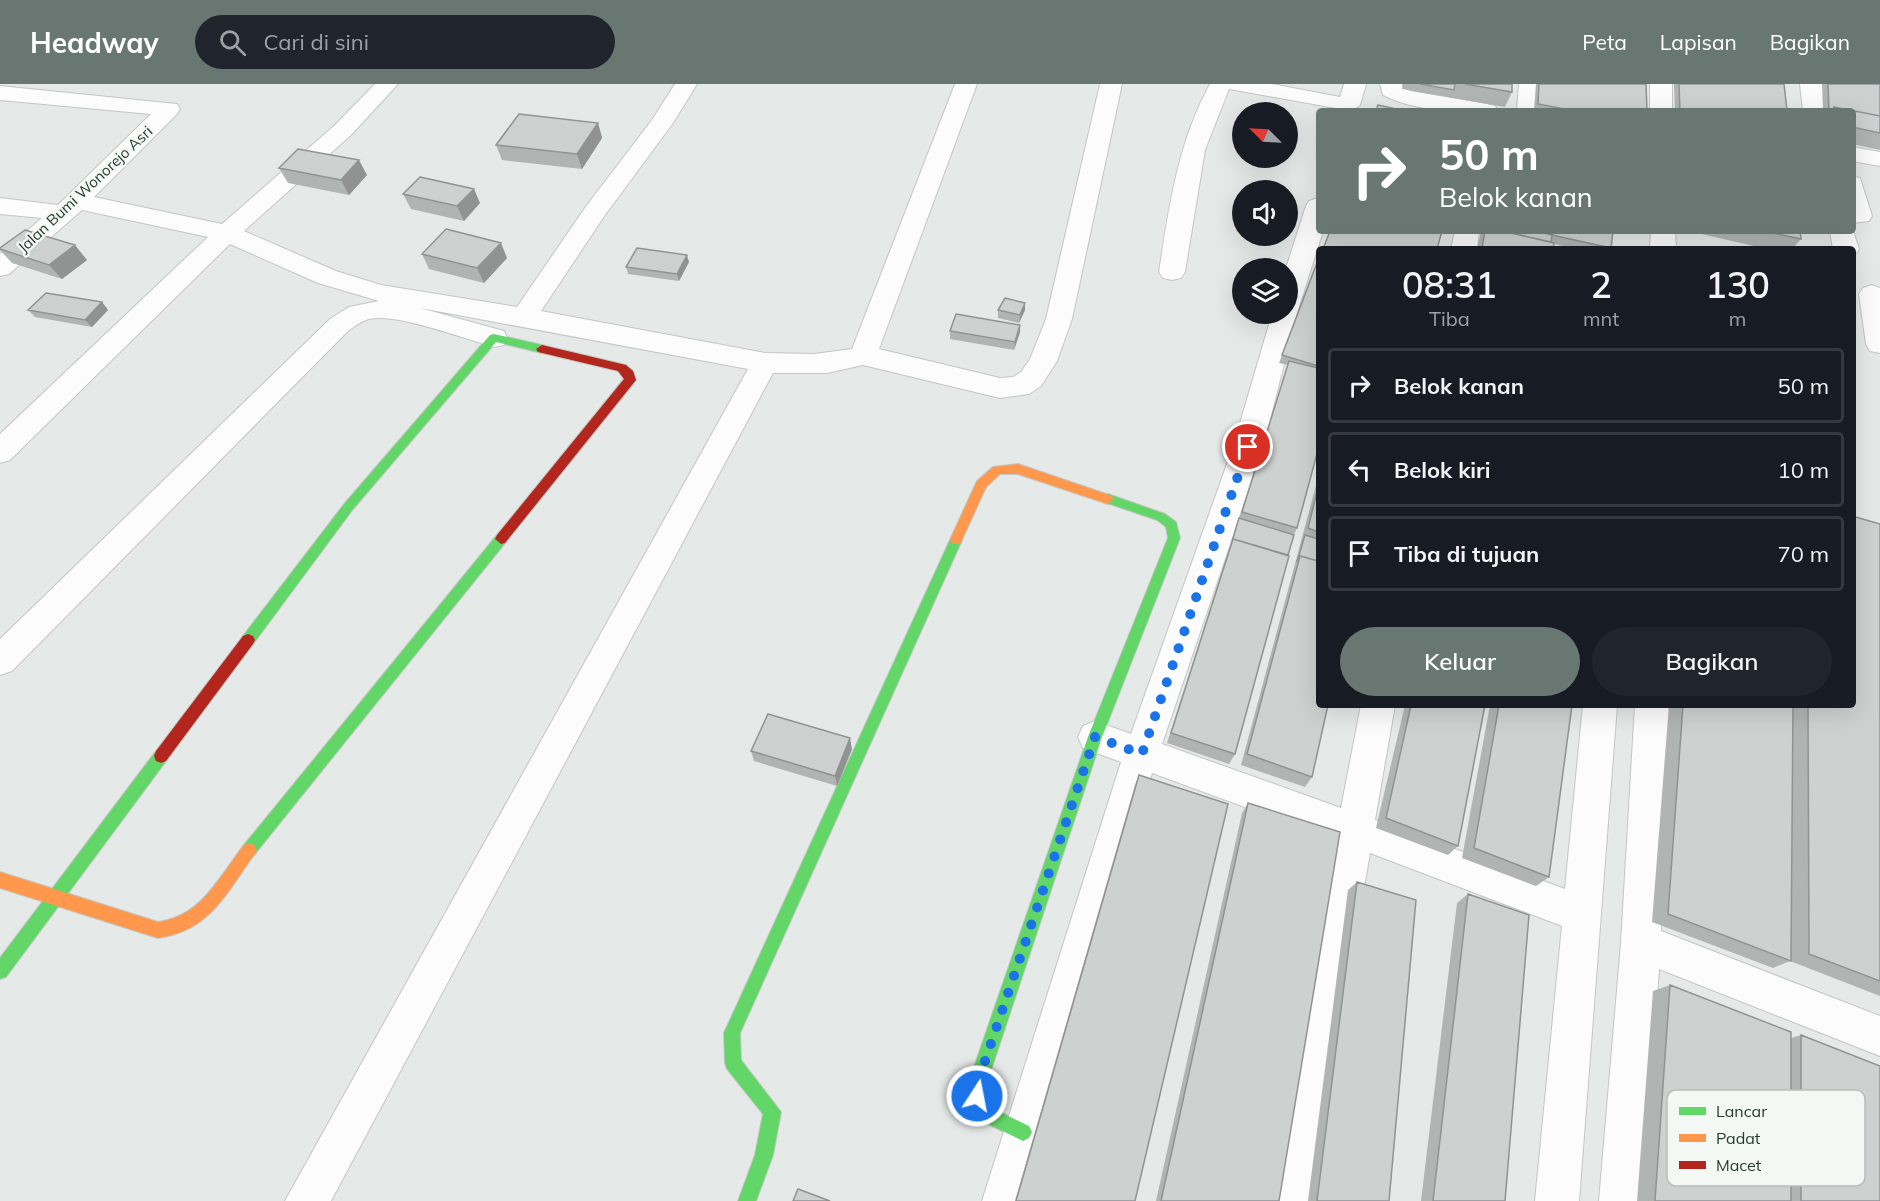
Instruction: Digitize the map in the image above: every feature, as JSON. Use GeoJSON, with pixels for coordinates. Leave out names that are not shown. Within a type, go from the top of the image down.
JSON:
{"type":"FeatureCollection","features":[{"type":"Feature","properties":{"kind":"street"},"geometry":{"type":"LineString","coordinates":[[0,452],[227,232],[343,130],[387,84]]}},
{"type":"Feature","properties":{"kind":"street"},"geometry":{"type":"LineString","coordinates":[[524,317],[596,210],[662,123],[686,84]]}},
{"type":"Feature","properties":{"kind":"street"},"geometry":{"type":"LineString","coordinates":[[863,355],[966,84]]}},
{"type":"Feature","properties":{"kind":"street"},"geometry":{"type":"LineString","coordinates":[[0,206],[69,207],[227,232],[327,277],[380,293],[524,317],[765,363],[800,365],[842,362],[863,355],[1000,388],[1019,387],[1031,379],[1043,361],[1059,319],[1111,84]]}},
{"type":"Feature","properties":{"kind":"street"},"geometry":{"type":"LineString","coordinates":[[1172,272],[1184,185],[1207,114],[1221,84]]}},
{"type":"Feature","properties":{"kind":"street"},"geometry":{"type":"LineString","coordinates":[[1237,84],[1348,108],[1355,84]]}},
{"type":"Feature","properties":{"kind":"street"},"geometry":{"type":"LineString","coordinates":[[1391,84],[1392,90],[1404,97],[1470,108]]}},
{"type":"Feature","properties":{"kind":"street"},"geometry":{"type":"LineString","coordinates":[[1528,108],[1530,84]]}},
{"type":"Feature","properties":{"kind":"street"},"geometry":{"type":"LineString","coordinates":[[1660,84],[1661,108]]}},
{"type":"Feature","properties":{"kind":"street"},"geometry":{"type":"LineString","coordinates":[[1811,84],[1814,108]]}},
{"type":"Feature","properties":{"kind":"street","name":"Jalan Bumi Wonorejo Asri"},"geometry":{"type":"LineString","coordinates":[[0,93],[169,109],[69,207],[0,268]]}},
{"type":"Feature","properties":{"kind":"street"},"geometry":{"type":"LineString","coordinates":[[1856,155],[1880,159]]}},
{"type":"Feature","properties":{"kind":"street"},"geometry":{"type":"LineString","coordinates":[[1856,200],[1860,216],[1856,216]]}},
{"type":"Feature","properties":{"kind":"street"},"geometry":{"type":"LineString","coordinates":[[1298,272],[1316,213]]}},
{"type":"Feature","properties":{"kind":"street"},"geometry":{"type":"LineString","coordinates":[[1863,289],[1880,344]]}},
{"type":"Feature","properties":{"kind":"street"},"geometry":{"type":"LineString","coordinates":[[0,661],[339,325],[353,314],[372,310],[394,312],[622,368],[629,374],[630,380],[232,871],[198,917],[186,927],[171,932],[158,930],[0,880]]}},
{"type":"Feature","properties":{"kind":"street"},"geometry":{"type":"LineString","coordinates":[[1004,1201],[1023,1132],[1142,754],[1248,447],[1282,324]]}},
{"type":"Feature","properties":{"kind":"street"},"geometry":{"type":"LineString","coordinates":[[0,971],[349,506],[495,338]]}},
{"type":"Feature","properties":{"kind":"street"},"geometry":{"type":"LineString","coordinates":[[307,1201],[765,363]]}},
{"type":"Feature","properties":{"kind":"street"},"geometry":{"type":"LineString","coordinates":[[747,1201],[764,1155],[772,1112],[733,1062],[732,1033],[981,484],[997,470],[1017,469],[1161,517],[1172,525],[1174,538],[1095,737],[982,1070],[977,1096],[984,1113],[1023,1132]]}},
{"type":"Feature","properties":{"kind":"street"},"geometry":{"type":"LineString","coordinates":[[1288,1201],[1377,708]]}},
{"type":"Feature","properties":{"kind":"street"},"geometry":{"type":"LineString","coordinates":[[1557,1201],[1600,708]]}},
{"type":"Feature","properties":{"kind":"street"},"geometry":{"type":"LineString","coordinates":[[1621,1201],[1641,943],[1652,708]]}},
{"type":"Feature","properties":{"kind":"street"},"geometry":{"type":"LineString","coordinates":[[1095,737],[1583,915]]}},
{"type":"Feature","properties":{"kind":"street"},"geometry":{"type":"LineString","coordinates":[[1641,943],[1880,1036]]}},
{"type":"Feature","properties":{"kind":"building"},"geometry":{"type":"Polygon","coordinates":[[[1420,84],[1455,84],[1454,90],[1420,84]]]}},
{"type":"Feature","properties":{"kind":"building"},"geometry":{"type":"Polygon","coordinates":[[[1465,84],[1512,84],[1512,92],[1465,84]]]}},
{"type":"Feature","properties":{"kind":"building"},"geometry":{"type":"Polygon","coordinates":[[[1539,84],[1646,84],[1647,108],[1559,108],[1538,104],[1539,84]]]}},
{"type":"Feature","properties":{"kind":"building"},"geometry":{"type":"Polygon","coordinates":[[[1679,84],[1784,84],[1787,108],[1680,108],[1679,84]]]}},
{"type":"Feature","properties":{"kind":"building"},"geometry":{"type":"Polygon","coordinates":[[[1828,84],[1880,84],[1880,116],[1856,111],[1856,108],[1829,108],[1828,84]]]}},
{"type":"Feature","properties":{"kind":"building"},"geometry":{"type":"Polygon","coordinates":[[[1856,111],[1880,116],[1880,133],[1856,128],[1856,111]]]}},
{"type":"Feature","properties":{"kind":"building"},"geometry":{"type":"Polygon","coordinates":[[[519,114],[598,123],[577,154],[496,145],[519,114]]]}},
{"type":"Feature","properties":{"kind":"building"},"geometry":{"type":"Polygon","coordinates":[[[298,149],[359,160],[341,180],[279,168],[298,149]]]}},
{"type":"Feature","properties":{"kind":"building"},"geometry":{"type":"Polygon","coordinates":[[[420,177],[474,189],[457,206],[403,194],[420,177]]]}},
{"type":"Feature","properties":{"kind":"building"},"geometry":{"type":"Polygon","coordinates":[[[446,229],[501,243],[477,268],[422,254],[446,229]]]}},
{"type":"Feature","properties":{"kind":"building"},"geometry":{"type":"Polygon","coordinates":[[[25,230],[75,245],[49,265],[0,249],[25,230]]]}},
{"type":"Feature","properties":{"kind":"building"},"geometry":{"type":"Polygon","coordinates":[[[1329,234],[1441,234],[1438,246],[1324,246],[1329,234]]]}},
{"type":"Feature","properties":{"kind":"building"},"geometry":{"type":"Polygon","coordinates":[[[1484,234],[1515,234],[1554,243],[1554,246],[1482,246],[1484,234]]]}},
{"type":"Feature","properties":{"kind":"building"},"geometry":{"type":"Polygon","coordinates":[[[1515,234],[1548,234],[1552,235],[1551,242],[1515,234]]]}},
{"type":"Feature","properties":{"kind":"building"},"geometry":{"type":"Polygon","coordinates":[[[1552,234],[1613,234],[1611,246],[1552,234]]]}},
{"type":"Feature","properties":{"kind":"building"},"geometry":{"type":"Polygon","coordinates":[[[1778,234],[1800,234],[1801,239],[1778,234]]]}},
{"type":"Feature","properties":{"kind":"building"},"geometry":{"type":"Polygon","coordinates":[[[637,248],[687,255],[677,274],[626,267],[637,248]]]}},
{"type":"Feature","properties":{"kind":"building"},"geometry":{"type":"Polygon","coordinates":[[[1316,265],[1316,365],[1282,355],[1294,324],[1298,324],[1298,313],[1316,265]]]}},
{"type":"Feature","properties":{"kind":"building"},"geometry":{"type":"Polygon","coordinates":[[[46,293],[102,302],[85,320],[28,310],[46,293]]]}},
{"type":"Feature","properties":{"kind":"building"},"geometry":{"type":"Polygon","coordinates":[[[1005,298],[1025,303],[1020,315],[998,310],[1005,298]]]}},
{"type":"Feature","properties":{"kind":"building"},"geometry":{"type":"Polygon","coordinates":[[[956,314],[1020,325],[1015,342],[950,331],[956,314]]]}},
{"type":"Feature","properties":{"kind":"building"},"geometry":{"type":"Polygon","coordinates":[[[1289,361],[1316,368],[1316,457],[1297,528],[1242,512],[1289,361]]]}},
{"type":"Feature","properties":{"kind":"building"},"geometry":{"type":"Polygon","coordinates":[[[1316,496],[1316,531],[1308,528],[1316,496]]]}},
{"type":"Feature","properties":{"kind":"building"},"geometry":{"type":"Polygon","coordinates":[[[1856,517],[1880,524],[1880,981],[1809,954],[1808,708],[1856,708],[1856,517]]]}},
{"type":"Feature","properties":{"kind":"building"},"geometry":{"type":"Polygon","coordinates":[[[1239,518],[1294,535],[1288,555],[1233,539],[1231,545],[1239,518]]]}},
{"type":"Feature","properties":{"kind":"building"},"geometry":{"type":"Polygon","coordinates":[[[1305,535],[1316,538],[1316,560],[1300,556],[1297,562],[1305,535]]]}},
{"type":"Feature","properties":{"kind":"building"},"geometry":{"type":"Polygon","coordinates":[[[1233,539],[1289,556],[1235,754],[1171,733],[1233,539]]]}},
{"type":"Feature","properties":{"kind":"building"},"geometry":{"type":"Polygon","coordinates":[[[1300,556],[1316,560],[1316,708],[1327,708],[1312,777],[1247,754],[1300,556]]]}},
{"type":"Feature","properties":{"kind":"building"},"geometry":{"type":"Polygon","coordinates":[[[1410,708],[1484,708],[1458,846],[1386,818],[1410,708]]]}},
{"type":"Feature","properties":{"kind":"building"},"geometry":{"type":"Polygon","coordinates":[[[1498,708],[1572,708],[1549,877],[1474,848],[1498,708]]]}},
{"type":"Feature","properties":{"kind":"building"},"geometry":{"type":"Polygon","coordinates":[[[1683,708],[1793,708],[1791,961],[1668,914],[1683,708]]]}},
{"type":"Feature","properties":{"kind":"building"},"geometry":{"type":"Polygon","coordinates":[[[768,714],[850,738],[835,776],[751,751],[768,714]]]}},
{"type":"Feature","properties":{"kind":"building"},"geometry":{"type":"Polygon","coordinates":[[[1139,775],[1228,804],[1135,1201],[1016,1201],[1139,775]]]}},
{"type":"Feature","properties":{"kind":"building"},"geometry":{"type":"Polygon","coordinates":[[[1248,803],[1340,832],[1279,1201],[1161,1201],[1248,803]]]}},
{"type":"Feature","properties":{"kind":"building"},"geometry":{"type":"Polygon","coordinates":[[[1357,882],[1416,900],[1389,1201],[1317,1201],[1357,882]]]}},
{"type":"Feature","properties":{"kind":"building"},"geometry":{"type":"Polygon","coordinates":[[[1468,894],[1529,915],[1505,1201],[1433,1201],[1468,894]]]}},
{"type":"Feature","properties":{"kind":"building"},"geometry":{"type":"Polygon","coordinates":[[[1670,985],[1791,1032],[1791,1090],[1667,1090],[1667,1186],[1791,1186],[1791,1201],[1655,1201],[1670,985]]]}},
{"type":"Feature","properties":{"kind":"building"},"geometry":{"type":"Polygon","coordinates":[[[1801,1035],[1880,1066],[1880,1201],[1801,1201],[1801,1186],[1865,1186],[1865,1090],[1801,1090],[1801,1035]]]}},
{"type":"Feature","properties":{"kind":"building"},"geometry":{"type":"Polygon","coordinates":[[[798,1189],[830,1201],[793,1201],[798,1189]]]}},
{"type":"Feature","properties":{"kind":"traffic: fast"},"geometry":{"type":"LineString","coordinates":[[248,640],[349,506],[494,338],[542,349]]}},
{"type":"Feature","properties":{"kind":"traffic: fast"},"geometry":{"type":"LineString","coordinates":[[1023,1132],[984,1113],[977,1096],[982,1070],[1095,737],[1174,538],[1172,525],[1161,517],[1108,499]]}},
{"type":"Feature","properties":{"kind":"traffic: fast"},"geometry":{"type":"LineString","coordinates":[[249,850],[501,539]]}},
{"type":"Feature","properties":{"kind":"traffic: fast"},"geometry":{"type":"LineString","coordinates":[[747,1201],[764,1155],[772,1112],[733,1063],[732,1033],[956,540]]}},
{"type":"Feature","properties":{"kind":"traffic: fast"},"geometry":{"type":"LineString","coordinates":[[0,971],[161,756]]}},
{"type":"Feature","properties":{"kind":"traffic: slow"},"geometry":{"type":"LineString","coordinates":[[956,540],[981,484],[997,470],[1018,469],[1108,499]]}},
{"type":"Feature","properties":{"kind":"traffic: slow"},"geometry":{"type":"LineString","coordinates":[[0,880],[158,930],[174,928],[200,913],[211,902],[249,850]]}},
{"type":"Feature","properties":{"kind":"traffic: jam"},"geometry":{"type":"LineString","coordinates":[[501,539],[630,380],[629,374],[622,368],[542,349]]}},
{"type":"Feature","properties":{"kind":"traffic: jam"},"geometry":{"type":"LineString","coordinates":[[161,756],[248,640]]}},
{"type":"Feature","properties":{"kind":"route"},"geometry":{"type":"LineString","coordinates":[[977,1096],[982,1070],[1095,737],[1142,754],[1248,447]]}}]}
